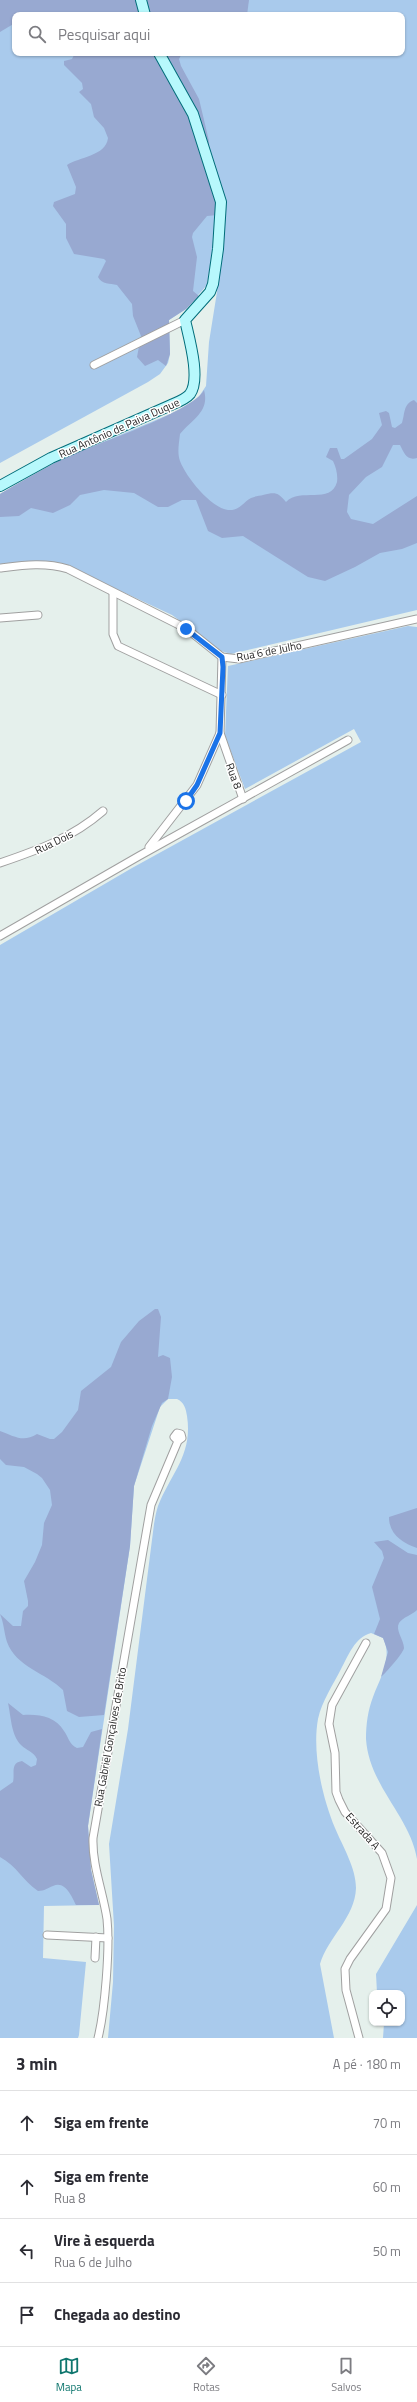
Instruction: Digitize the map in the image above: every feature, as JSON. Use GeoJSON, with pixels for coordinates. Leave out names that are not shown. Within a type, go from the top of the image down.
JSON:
{"type":"FeatureCollection","features":[{"type":"Feature","properties":{"kind":"street"},"geometry":{"type":"LineString","coordinates":[[141,0],[144,12]]}},
{"type":"Feature","properties":{"kind":"street"},"geometry":{"type":"LineString","coordinates":[[94,365],[185,320],[210,292],[214,284],[221,202],[204,143],[193,114],[161,56]]}},
{"type":"Feature","properties":{"kind":"street","name":"Rua Antônio de Paiva Duque"},"geometry":{"type":"LineString","coordinates":[[0,486],[51,458],[171,405],[189,395],[193,386],[194,372],[185,320]]}},
{"type":"Feature","properties":{"kind":"street","name":"Rua 6 de Julho"},"geometry":{"type":"LineString","coordinates":[[0,568],[36,564],[53,565],[75,572],[113,593],[186,629],[222,657],[239,659],[417,618]]}},
{"type":"Feature","properties":{"kind":"street"},"geometry":{"type":"LineString","coordinates":[[113,593],[113,634],[118,646],[222,695]]}},
{"type":"Feature","properties":{"kind":"street"},"geometry":{"type":"LineString","coordinates":[[0,618],[38,615]]}},
{"type":"Feature","properties":{"kind":"street","name":"Rua 8"},"geometry":{"type":"LineString","coordinates":[[222,657],[220,733],[243,799]]}},
{"type":"Feature","properties":{"kind":"street"},"geometry":{"type":"LineString","coordinates":[[139,856],[156,840],[197,785],[220,733]]}},
{"type":"Feature","properties":{"kind":"street"},"geometry":{"type":"LineString","coordinates":[[0,936],[139,856],[348,740]]}},
{"type":"Feature","properties":{"kind":"street","name":"Rua Dois"},"geometry":{"type":"LineString","coordinates":[[0,863],[52,844],[89,823],[103,811]]}},
{"type":"Feature","properties":{"kind":"street","name":"Rua Gabriel Gonçalves de Brito"},"geometry":{"type":"LineString","coordinates":[[98,2038],[108,1938],[103,1894],[94,1857],[94,1831],[151,1505],[178,1441]]}},
{"type":"Feature","properties":{"kind":"street","name":"Estrada A"},"geometry":{"type":"LineString","coordinates":[[359,2038],[346,1990],[345,1969],[350,1959],[386,1909],[391,1878],[382,1853],[345,1812],[339,1800],[336,1792],[334,1753],[329,1724],[332,1705],[366,1643]]}},
{"type":"Feature","properties":{"kind":"street"},"geometry":{"type":"LineString","coordinates":[[47,1935],[108,1938]]}},
{"type":"Feature","properties":{"kind":"street"},"geometry":{"type":"LineString","coordinates":[[95,1958],[96,1937]]}},
{"type":"Feature","properties":{"kind":"shaded area"},"geometry":{"type":"Polygon","coordinates":[[[0,0],[12,12],[12,56],[157,56],[218,215],[207,285],[186,309],[169,320],[170,354],[168,363],[160,374],[0,463],[0,0]]]}},
{"type":"Feature","properties":{"kind":"shaded area"},"geometry":{"type":"Polygon","coordinates":[[[0,0],[137,0],[140,12],[12,12],[12,25],[0,32],[0,0]]]}},
{"type":"Feature","properties":{"kind":"shaded area"},"geometry":{"type":"Polygon","coordinates":[[[144,0],[417,0],[417,610],[231,654],[221,651],[172,615],[61,563],[46,561],[0,564],[0,494],[62,459],[175,412],[198,398],[206,386],[209,342],[217,292],[223,217],[163,56],[405,56],[405,12],[147,12],[144,0]]]}},
{"type":"Feature","properties":{"kind":"shaded area"},"geometry":{"type":"Polygon","coordinates":[[[144,0],[249,0],[247,12],[147,12],[144,0]]]}},
{"type":"Feature","properties":{"kind":"shaded area"},"geometry":{"type":"Polygon","coordinates":[[[74,56],[158,56],[186,110],[210,173],[218,215],[207,216],[193,233],[192,237],[197,257],[193,291],[199,296],[186,309],[169,320],[170,354],[166,366],[158,360],[145,366],[137,357],[141,336],[133,316],[132,304],[117,285],[104,283],[98,277],[106,261],[104,259],[74,254],[66,238],[66,224],[53,206],[54,202],[75,194],[76,187],[67,165],[102,149],[108,138],[104,128],[94,117],[91,104],[79,92],[83,89],[82,83],[64,65],[64,61],[72,59],[74,56]]]}},
{"type":"Feature","properties":{"kind":"shaded area"},"geometry":{"type":"Polygon","coordinates":[[[163,56],[180,56],[179,59],[181,66],[199,99],[209,141],[209,151],[163,56]]]}},
{"type":"Feature","properties":{"kind":"shaded area"},"geometry":{"type":"Polygon","coordinates":[[[204,390],[205,398],[202,410],[180,434],[178,448],[179,458],[183,468],[200,491],[214,504],[228,510],[238,508],[253,497],[271,493],[281,496],[286,502],[299,496],[328,493],[334,489],[337,482],[333,461],[326,457],[330,448],[337,448],[341,459],[344,459],[372,439],[382,425],[379,413],[386,411],[389,413],[392,427],[395,428],[402,423],[406,407],[414,400],[417,403],[417,458],[414,459],[408,457],[400,445],[393,445],[382,467],[366,477],[349,495],[347,512],[351,519],[373,524],[417,496],[417,543],[402,549],[380,553],[325,581],[308,577],[243,536],[222,538],[208,531],[196,500],[182,500],[168,507],[158,507],[134,493],[104,490],[80,495],[70,505],[53,513],[31,508],[19,516],[0,517],[0,494],[62,459],[161,419],[181,409],[196,399],[204,390]]]}},
{"type":"Feature","properties":{"kind":"shaded area"},"geometry":{"type":"Polygon","coordinates":[[[408,626],[417,627],[417,1859],[413,1843],[399,1815],[374,1772],[369,1756],[366,1728],[371,1702],[382,1675],[387,1653],[383,1638],[371,1633],[361,1638],[349,1653],[322,1706],[316,1732],[317,1760],[322,1789],[330,1816],[354,1873],[356,1888],[351,1909],[329,1945],[320,1964],[334,2038],[108,2038],[113,1982],[114,1926],[109,1844],[128,1729],[155,1517],[163,1494],[180,1463],[187,1442],[187,1413],[185,1408],[179,1400],[168,1399],[160,1407],[134,1486],[130,1546],[88,1826],[91,1870],[99,1905],[44,1906],[43,1958],[86,1962],[79,2035],[78,2038],[0,2038],[0,945],[132,868],[361,742],[354,729],[245,789],[225,736],[228,666],[408,626]]]}},
{"type":"Feature","properties":{"kind":"shaded area"},"geometry":{"type":"Polygon","coordinates":[[[155,1309],[158,1309],[161,1317],[158,1357],[163,1355],[170,1358],[172,1377],[168,1399],[162,1403],[152,1426],[134,1486],[130,1546],[104,1715],[79,1717],[67,1711],[63,1690],[17,1658],[11,1651],[6,1639],[0,1614],[13,1626],[21,1626],[23,1611],[28,1606],[24,1581],[35,1562],[42,1545],[44,1523],[52,1505],[50,1490],[42,1478],[24,1467],[6,1465],[0,1459],[0,1431],[18,1438],[32,1437],[37,1434],[54,1439],[62,1432],[78,1410],[81,1391],[111,1367],[121,1342],[139,1321],[155,1309]]]}},
{"type":"Feature","properties":{"kind":"shaded area"},"geometry":{"type":"Polygon","coordinates":[[[417,1508],[417,1548],[397,1537],[391,1528],[389,1517],[417,1508]]]}},
{"type":"Feature","properties":{"kind":"shaded area"},"geometry":{"type":"Polygon","coordinates":[[[388,1540],[408,1553],[417,1555],[417,1610],[399,1623],[398,1629],[404,1648],[398,1658],[381,1677],[388,1652],[383,1638],[374,1634],[380,1619],[372,1587],[384,1558],[382,1551],[374,1542],[388,1540]]]}},
{"type":"Feature","properties":{"kind":"shaded area"},"geometry":{"type":"Polygon","coordinates":[[[8,1703],[23,1715],[46,1717],[56,1722],[64,1731],[71,1743],[77,1748],[83,1747],[91,1732],[102,1729],[88,1826],[91,1870],[99,1905],[76,1905],[68,1890],[61,1885],[38,1891],[11,1865],[0,1857],[0,1791],[13,1782],[14,1766],[18,1762],[22,1761],[31,1767],[36,1765],[37,1759],[34,1754],[21,1745],[15,1736],[8,1703]]]}},
{"type":"Feature","properties":{"kind":"shaded area"},"geometry":{"type":"Polygon","coordinates":[[[417,1905],[417,2038],[383,2038],[384,2026],[405,2026],[405,1990],[377,1990],[376,1974],[417,1905]]]}},
{"type":"Feature","properties":{"kind":"route"},"geometry":{"type":"LineString","coordinates":[[186,629],[222,657],[223,681],[220,733],[197,785],[186,801]]}}]}
